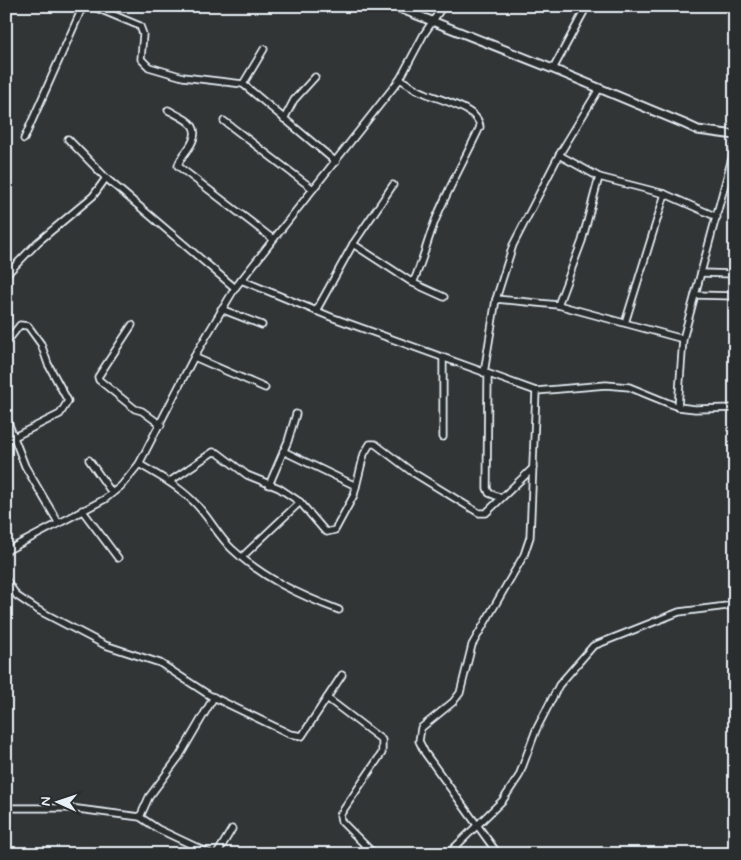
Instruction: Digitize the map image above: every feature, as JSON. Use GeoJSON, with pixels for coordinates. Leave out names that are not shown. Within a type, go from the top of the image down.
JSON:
{"type":"FeatureCollection","features":[{"type":"Feature","properties":{"kind":"street"},"geometry":{"type":"LineString","coordinates":[[24,139],[83,6]]}},
{"type":"Feature","properties":{"kind":"street"},"geometry":{"type":"LineString","coordinates":[[92,6],[140,26],[143,34],[141,59],[149,67],[195,79],[243,84],[336,162]]}},
{"type":"Feature","properties":{"kind":"street"},"geometry":{"type":"LineString","coordinates":[[394,6],[552,68],[698,130],[735,135]]}},
{"type":"Feature","properties":{"kind":"street"},"geometry":{"type":"LineString","coordinates":[[6,551],[112,493],[139,464],[221,309],[241,280],[400,79],[433,20],[443,6]]}},
{"type":"Feature","properties":{"kind":"street"},"geometry":{"type":"LineString","coordinates":[[552,68],[587,6]]}},
{"type":"Feature","properties":{"kind":"street"},"geometry":{"type":"LineString","coordinates":[[243,84],[264,49]]}},
{"type":"Feature","properties":{"kind":"street"},"geometry":{"type":"LineString","coordinates":[[284,119],[294,100],[315,77]]}},
{"type":"Feature","properties":{"kind":"street"},"geometry":{"type":"LineString","coordinates":[[400,79],[425,94],[452,104],[475,116],[480,122],[480,127],[453,178],[413,283]]}},
{"type":"Feature","properties":{"kind":"street"},"geometry":{"type":"LineString","coordinates":[[501,498],[489,494],[487,488],[486,374],[496,299],[513,245],[559,155],[599,89]]}},
{"type":"Feature","properties":{"kind":"street"},"geometry":{"type":"LineString","coordinates":[[168,110],[193,124],[195,129],[192,144],[178,166],[273,239]]}},
{"type":"Feature","properties":{"kind":"street"},"geometry":{"type":"LineString","coordinates":[[224,121],[313,189]]}},
{"type":"Feature","properties":{"kind":"street"},"geometry":{"type":"LineString","coordinates":[[68,139],[106,178],[235,288]]}},
{"type":"Feature","properties":{"kind":"street"},"geometry":{"type":"LineString","coordinates":[[678,407],[684,339],[735,147]]}},
{"type":"Feature","properties":{"kind":"street"},"geometry":{"type":"LineString","coordinates":[[559,155],[599,177],[665,194],[717,217]]}},
{"type":"Feature","properties":{"kind":"street"},"geometry":{"type":"LineString","coordinates":[[558,305],[582,241],[599,177]]}},
{"type":"Feature","properties":{"kind":"street"},"geometry":{"type":"LineString","coordinates":[[6,275],[38,242],[93,196],[106,178]]}},
{"type":"Feature","properties":{"kind":"street"},"geometry":{"type":"LineString","coordinates":[[316,311],[353,244],[392,185]]}},
{"type":"Feature","properties":{"kind":"street"},"geometry":{"type":"LineString","coordinates":[[625,323],[665,194]]}},
{"type":"Feature","properties":{"kind":"street"},"geometry":{"type":"LineString","coordinates":[[353,244],[413,283],[444,297]]}},
{"type":"Feature","properties":{"kind":"street"},"geometry":{"type":"LineString","coordinates":[[701,273],[735,274]]}},
{"type":"Feature","properties":{"kind":"street"},"geometry":{"type":"LineString","coordinates":[[241,280],[316,311],[536,391],[606,385],[629,387],[678,407],[695,409],[735,408]]}},
{"type":"Feature","properties":{"kind":"street"},"geometry":{"type":"LineString","coordinates":[[695,295],[735,296]]}},
{"type":"Feature","properties":{"kind":"street"},"geometry":{"type":"LineString","coordinates":[[496,299],[558,305],[684,339]]}},
{"type":"Feature","properties":{"kind":"street"},"geometry":{"type":"LineString","coordinates":[[221,309],[262,325]]}},
{"type":"Feature","properties":{"kind":"street"},"geometry":{"type":"LineString","coordinates":[[6,343],[20,325],[28,326],[41,344],[48,364],[68,401],[60,414],[6,441]]}},
{"type":"Feature","properties":{"kind":"street"},"geometry":{"type":"LineString","coordinates":[[132,325],[98,376],[99,380],[135,409],[142,411],[161,425]]}},
{"type":"Feature","properties":{"kind":"street"},"geometry":{"type":"LineString","coordinates":[[194,357],[264,388]]}},
{"type":"Feature","properties":{"kind":"street"},"geometry":{"type":"LineString","coordinates":[[442,437],[443,358]]}},
{"type":"Feature","properties":{"kind":"street"},"geometry":{"type":"LineString","coordinates":[[498,854],[476,826],[425,753],[419,741],[421,728],[453,702],[460,693],[472,645],[524,555],[530,537],[536,391]]}},
{"type":"Feature","properties":{"kind":"street"},"geometry":{"type":"LineString","coordinates":[[269,484],[296,414]]}},
{"type":"Feature","properties":{"kind":"street"},"geometry":{"type":"LineString","coordinates":[[6,417],[26,466],[58,522]]}},
{"type":"Feature","properties":{"kind":"street"},"geometry":{"type":"LineString","coordinates":[[169,482],[213,452],[218,453],[247,475],[279,488],[300,502],[324,530],[332,532],[354,495],[367,446],[375,444],[412,472],[479,513],[486,513],[533,468]]}},
{"type":"Feature","properties":{"kind":"street"},"geometry":{"type":"LineString","coordinates":[[283,451],[356,486]]}},
{"type":"Feature","properties":{"kind":"street"},"geometry":{"type":"LineString","coordinates":[[89,460],[112,493]]}},
{"type":"Feature","properties":{"kind":"street"},"geometry":{"type":"LineString","coordinates":[[139,464],[169,482],[194,502],[216,532],[242,557],[276,582],[301,596],[338,610]]}},
{"type":"Feature","properties":{"kind":"street"},"geometry":{"type":"LineString","coordinates":[[242,557],[300,502]]}},
{"type":"Feature","properties":{"kind":"street"},"geometry":{"type":"LineString","coordinates":[[82,510],[118,558]]}},
{"type":"Feature","properties":{"kind":"street"},"geometry":{"type":"LineString","coordinates":[[6,580],[18,596],[38,610],[105,645],[160,663],[214,697],[290,734],[302,736],[342,675]]}},
{"type":"Feature","properties":{"kind":"street"},"geometry":{"type":"LineString","coordinates":[[448,854],[503,800],[519,776],[536,730],[559,685],[593,646],[679,612],[735,605]]}},
{"type":"Feature","properties":{"kind":"street"},"geometry":{"type":"LineString","coordinates":[[140,817],[149,797],[179,756],[214,697]]}},
{"type":"Feature","properties":{"kind":"street"},"geometry":{"type":"LineString","coordinates":[[326,698],[382,740],[382,753],[340,815],[341,821],[374,854]]}},
{"type":"Feature","properties":{"kind":"street"},"geometry":{"type":"LineString","coordinates":[[6,808],[80,809],[140,817],[158,829],[210,854]]}},
{"type":"Feature","properties":{"kind":"street"},"geometry":{"type":"LineString","coordinates":[[217,854],[232,829]]}}]}
